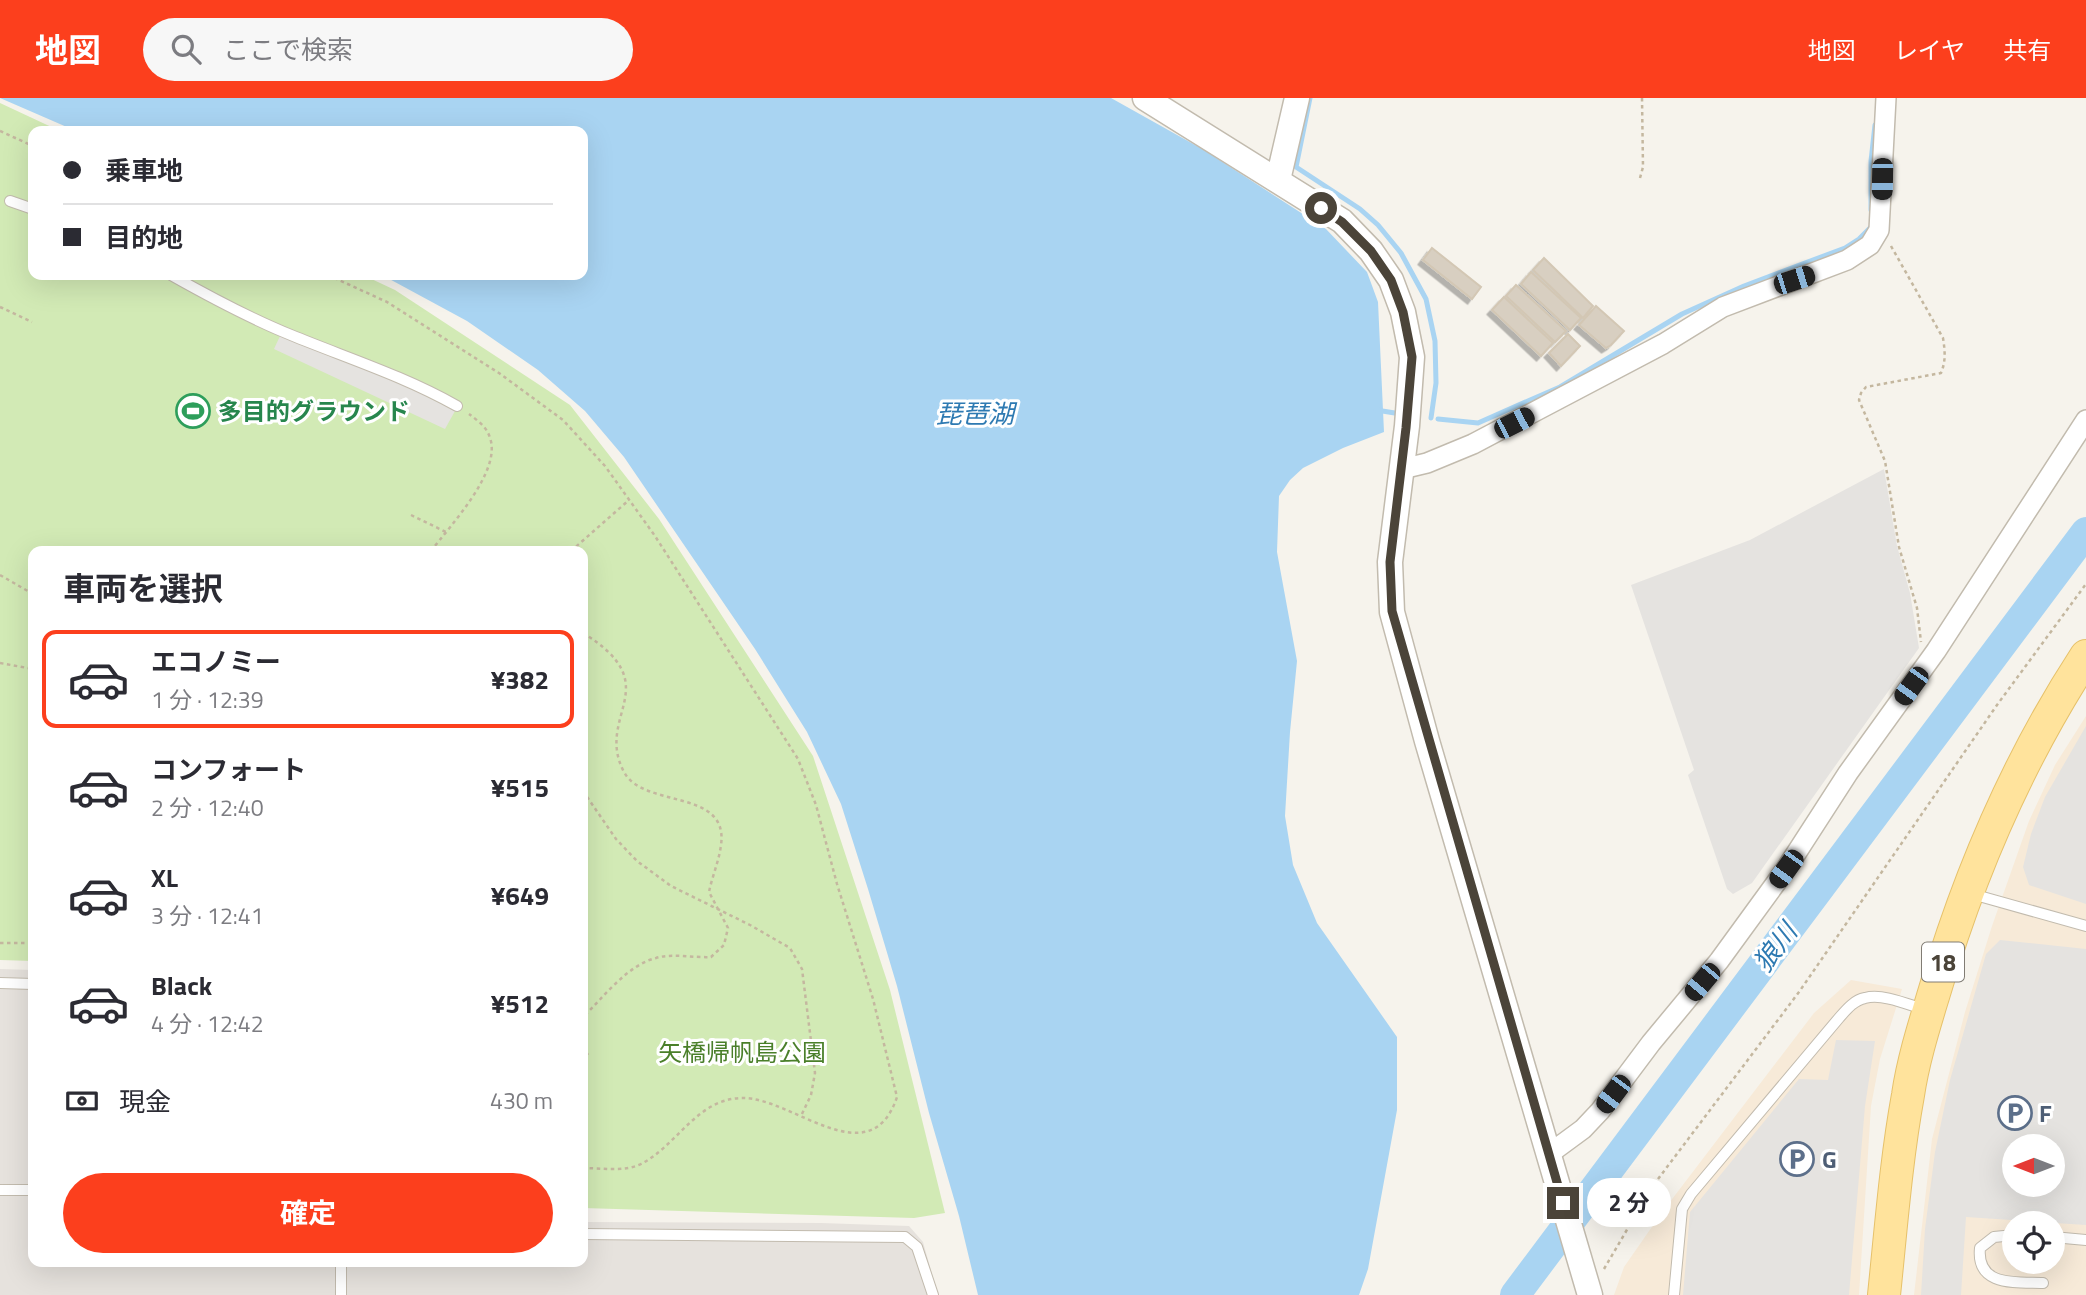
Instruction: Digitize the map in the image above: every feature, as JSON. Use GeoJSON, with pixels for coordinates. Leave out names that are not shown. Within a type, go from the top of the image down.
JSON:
{"type":"FeatureCollection","features":[{"type":"Feature","properties":{"kind":"main road","name":"18"},"geometry":{"type":"LineString","coordinates":[[1884,1295],[1896,1175],[1908,1092],[1950,938],[2008,795],[2036,740],[2086,656]]}},
{"type":"Feature","properties":{"kind":"street"},"geometry":{"type":"LineString","coordinates":[[1145,98],[1342,222],[1371,251],[1391,280],[1403,312],[1412,357],[1408,415],[1390,562],[1392,611],[1588,1285]]}},
{"type":"Feature","properties":{"kind":"street"},"geometry":{"type":"LineString","coordinates":[[1278,180],[1297,98]]}},
{"type":"Feature","properties":{"kind":"street"},"geometry":{"type":"LineString","coordinates":[[1402,469],[1427,463],[1474,444],[1651,350],[1723,307],[1847,260],[1870,245],[1879,230],[1886,98]]}},
{"type":"Feature","properties":{"kind":"street"},"geometry":{"type":"LineString","coordinates":[[1549,1154],[1583,1129],[1600,1111],[1651,1043],[1719,961],[1786,869],[1847,773],[1936,651],[2086,420]]}},
{"type":"Feature","properties":{"kind":"lane"},"geometry":{"type":"LineString","coordinates":[[10,201],[28,207]]}},
{"type":"Feature","properties":{"kind":"lane"},"geometry":{"type":"LineString","coordinates":[[181,280],[225,305],[291,335],[421,386],[457,406]]}},
{"type":"Feature","properties":{"kind":"lane"},"geometry":{"type":"LineString","coordinates":[[1967,892],[2086,926]]}},
{"type":"Feature","properties":{"kind":"lane"},"geometry":{"type":"LineString","coordinates":[[0,984],[28,984]]}},
{"type":"Feature","properties":{"kind":"lane"},"geometry":{"type":"LineString","coordinates":[[1674,1295],[1682,1209],[1691,1194],[1839,1018],[1853,1003],[1866,998],[1878,998],[1929,1010]]}},
{"type":"Feature","properties":{"kind":"lane"},"geometry":{"type":"LineString","coordinates":[[0,1190],[28,1190]]}},
{"type":"Feature","properties":{"kind":"lane"},"geometry":{"type":"LineString","coordinates":[[588,1234],[905,1237],[917,1247],[933,1295]]}},
{"type":"Feature","properties":{"kind":"lane"},"geometry":{"type":"LineString","coordinates":[[2002,1236],[1994,1237],[1980,1248],[1979,1259],[1984,1270],[2003,1281],[2043,1283]]}},
{"type":"Feature","properties":{"kind":"lane"},"geometry":{"type":"LineString","coordinates":[[2065,1238],[2086,1240]]}},
{"type":"Feature","properties":{"kind":"lane"},"geometry":{"type":"LineString","coordinates":[[341,1267],[341,1295]]}},
{"type":"Feature","properties":{"kind":"path"},"geometry":{"type":"LineString","coordinates":[[1640,178],[1643,167],[1642,98]]}},
{"type":"Feature","properties":{"kind":"path"},"geometry":{"type":"LineString","coordinates":[[0,131],[28,144]]}},
{"type":"Feature","properties":{"kind":"path"},"geometry":{"type":"LineString","coordinates":[[1879,230],[1895,251],[1942,338],[1945,350],[1945,364],[1941,373],[1866,387],[1860,400],[1885,461],[1899,547],[1917,608],[1921,642],[1936,651]]}},
{"type":"Feature","properties":{"kind":"path"},"geometry":{"type":"LineString","coordinates":[[339,280],[387,302],[499,373],[563,420],[605,466],[655,536],[798,759],[816,805],[837,884],[873,999],[897,1097],[892,1112],[881,1125],[847,1134],[820,1126],[769,1102],[744,1097],[725,1100],[686,1124],[656,1153],[640,1164],[619,1169],[588,1168]]}},
{"type":"Feature","properties":{"kind":"path"},"geometry":{"type":"LineString","coordinates":[[0,307],[32,322]]}},
{"type":"Feature","properties":{"kind":"path"},"geometry":{"type":"LineString","coordinates":[[436,546],[475,492],[492,456],[491,438],[481,423],[457,406]]}},
{"type":"Feature","properties":{"kind":"path"},"geometry":{"type":"LineString","coordinates":[[577,546],[629,500]]}},
{"type":"Feature","properties":{"kind":"path"},"geometry":{"type":"LineString","coordinates":[[411,515],[446,532]]}},
{"type":"Feature","properties":{"kind":"path"},"geometry":{"type":"LineString","coordinates":[[0,575],[28,591]]}},
{"type":"Feature","properties":{"kind":"path"},"geometry":{"type":"LineString","coordinates":[[1588,1285],[1601,1274],[1652,1187],[1799,992],[1997,705],[2086,584]]}},
{"type":"Feature","properties":{"kind":"path"},"geometry":{"type":"LineString","coordinates":[[588,638],[621,668],[627,682],[626,699],[616,734],[617,758],[628,778],[644,789],[699,806],[712,814],[720,827],[721,844],[709,892],[728,928],[724,945],[711,957],[657,957],[644,962],[588,1012]]}},
{"type":"Feature","properties":{"kind":"path"},"geometry":{"type":"LineString","coordinates":[[0,663],[28,668]]}},
{"type":"Feature","properties":{"kind":"path"},"geometry":{"type":"LineString","coordinates":[[588,798],[616,839],[637,861],[671,886],[790,948],[802,969],[815,1073],[811,1096],[802,1116]]}},
{"type":"Feature","properties":{"kind":"path"},"geometry":{"type":"LineString","coordinates":[[0,943],[28,943]]}},
{"type":"Feature","properties":{"kind":"shaded area"},"geometry":{"type":"Polygon","coordinates":[[[280,336],[393,379],[455,411],[445,429],[274,349],[280,336]]]}},
{"type":"Feature","properties":{"kind":"shaded area"},"geometry":{"type":"Polygon","coordinates":[[[1884,469],[1919,648],[1752,883],[1733,894],[1727,889],[1688,775],[1694,770],[1631,585],[1750,540],[1884,469]]]}},
{"type":"Feature","properties":{"kind":"shaded area","name":"F"},"geometry":{"type":"Polygon","coordinates":[[[2086,716],[2086,1295],[1914,1295],[1932,1139],[1965,1012],[2029,821],[2055,765],[2086,716]]]}},
{"type":"Feature","properties":{"kind":"shaded area"},"geometry":{"type":"Polygon","coordinates":[[[2086,726],[2086,904],[2029,885],[2023,867],[2031,834],[2045,797],[2086,726]]]}},
{"type":"Feature","properties":{"kind":"shaded area","name":"F"},"geometry":{"type":"Polygon","coordinates":[[[2000,940],[2086,949],[2086,1225],[2065,1224],[2065,1211],[2002,1211],[2002,1219],[1966,1217],[1961,1295],[1921,1295],[1925,1229],[1935,1152],[1950,1080],[1986,954],[2000,940]]]}},
{"type":"Feature","properties":{"kind":"shaded area"},"geometry":{"type":"Polygon","coordinates":[[[0,969],[28,970],[28,1267],[588,1267],[588,1222],[821,1223],[909,1226],[923,1242],[938,1295],[0,1295],[0,969]]]}},
{"type":"Feature","properties":{"kind":"shaded area","name":"G"},"geometry":{"type":"Polygon","coordinates":[[[1851,980],[1902,989],[1880,1059],[1871,1106],[1859,1295],[1614,1295],[1624,1267],[1663,1211],[1814,1013],[1851,980]]]}},
{"type":"Feature","properties":{"kind":"shaded area","name":"G"},"geometry":{"type":"Polygon","coordinates":[[[1836,1040],[1875,1041],[1865,1106],[1849,1295],[1683,1295],[1690,1212],[1799,1079],[1828,1080],[1836,1040]]]}},
{"type":"Feature","properties":{"kind":"green space","name":"矢橋帰帆島公園"},"geometry":{"type":"Polygon","coordinates":[[[0,103],[49,126],[28,126],[28,280],[374,280],[395,290],[570,405],[659,519],[813,756],[890,990],[945,1213],[914,1218],[588,1208],[588,546],[28,546],[28,961],[0,960],[0,103]]]}},
{"type":"Feature","properties":{"kind":"water","name":"琵琶湖"},"geometry":{"type":"Polygon","coordinates":[[[0,98],[1111,98],[1204,150],[1326,229],[1367,272],[1378,302],[1384,432],[1303,468],[1279,496],[1277,552],[1297,661],[1285,816],[1293,865],[1317,923],[1397,1037],[1397,1110],[1368,1269],[1359,1295],[978,1295],[897,986],[868,889],[841,804],[807,732],[755,649],[624,457],[585,411],[538,370],[467,321],[391,280],[588,280],[588,126],[64,126],[0,98]]]}},
{"type":"Feature","properties":{"kind":"building"},"geometry":{"type":"Polygon","coordinates":[[[1432,248],[1481,287],[1472,299],[1423,260],[1432,248]]]}},
{"type":"Feature","properties":{"kind":"building"},"geometry":{"type":"Polygon","coordinates":[[[1544,258],[1593,306],[1583,318],[1533,270],[1544,258]]]}},
{"type":"Feature","properties":{"kind":"building"},"geometry":{"type":"Polygon","coordinates":[[[1531,272],[1581,318],[1570,330],[1521,284],[1531,272]]]}},
{"type":"Feature","properties":{"kind":"building"},"geometry":{"type":"Polygon","coordinates":[[[1516,285],[1566,331],[1555,342],[1506,296],[1516,285]]]}},
{"type":"Feature","properties":{"kind":"building"},"geometry":{"type":"Polygon","coordinates":[[[1504,297],[1553,343],[1541,356],[1492,310],[1504,297]]]}},
{"type":"Feature","properties":{"kind":"building"},"geometry":{"type":"Polygon","coordinates":[[[1596,306],[1624,331],[1606,348],[1579,325],[1596,306]]]}},
{"type":"Feature","properties":{"kind":"building"},"geometry":{"type":"Polygon","coordinates":[[[1568,334],[1580,346],[1561,366],[1549,353],[1568,334]]]}},
{"type":"Feature","properties":{"kind":"waterway"},"geometry":{"type":"LineString","coordinates":[[1310,98],[1296,167],[1360,209],[1378,225],[1401,253],[1426,299],[1435,341],[1436,383],[1431,418]]}},
{"type":"Feature","properties":{"kind":"waterway"},"geometry":{"type":"LineString","coordinates":[[1871,210],[1871,161],[1875,125]]}},
{"type":"Feature","properties":{"kind":"waterway"},"geometry":{"type":"LineString","coordinates":[[1438,419],[1478,423],[1560,387],[1682,314],[1744,286],[1845,248],[1871,227]]}},
{"type":"Feature","properties":{"kind":"waterway"},"geometry":{"type":"LineString","coordinates":[[1376,410],[1401,414]]}},
{"type":"Feature","properties":{"kind":"waterway","name":"狼川"},"geometry":{"type":"LineString","coordinates":[[1515,1295],[2086,532]]}},
{"type":"Feature","properties":{"kind":"place","name":"多目的グラウンド"},"geometry":{"type":"Point","coordinates":[193,411]}},
{"type":"Feature","properties":{"kind":"place","name":"F"},"geometry":{"type":"Point","coordinates":[2015,1113]}},
{"type":"Feature","properties":{"kind":"place","name":"G"},"geometry":{"type":"Point","coordinates":[1797,1159]}},
{"type":"Feature","properties":{"kind":"route"},"geometry":{"type":"LineString","coordinates":[[1321,208],[1342,222],[1371,251],[1391,280],[1403,312],[1412,357],[1390,562],[1392,611],[1427,741],[1563,1203]]}}]}
